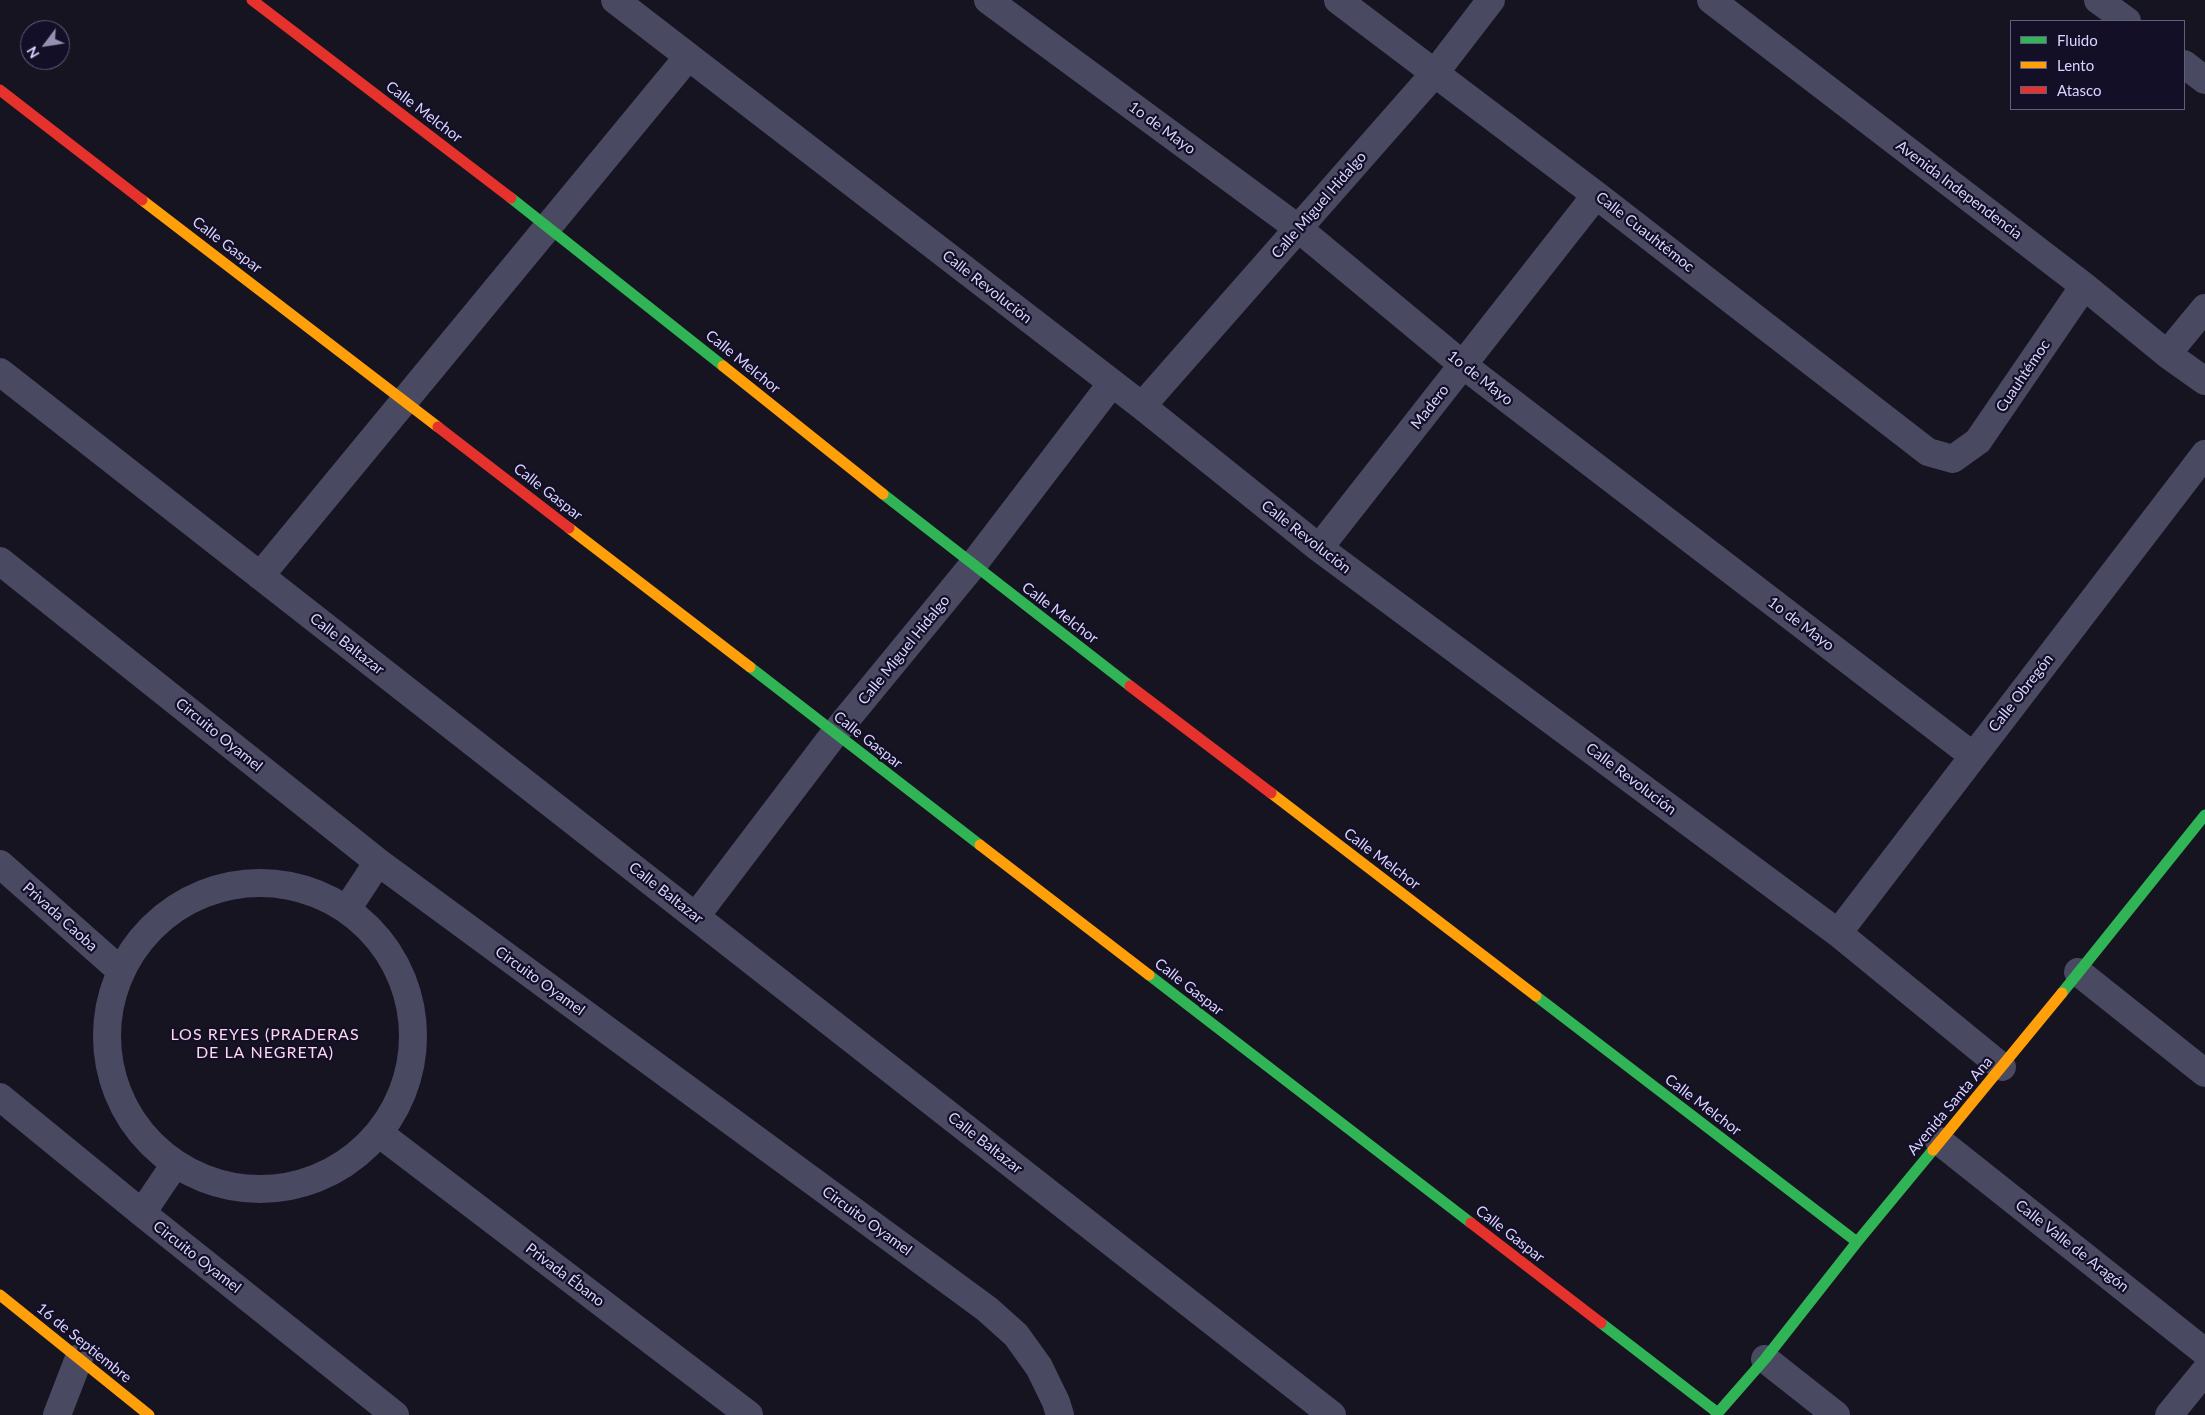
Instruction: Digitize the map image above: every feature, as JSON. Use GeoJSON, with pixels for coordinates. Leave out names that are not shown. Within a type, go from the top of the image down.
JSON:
{"type":"FeatureCollection","features":[{"type":"Feature","properties":{"kind":"street","name":"Calle Melchor"},"geometry":{"type":"LineString","coordinates":[[252,0],[548,226],[973,565],[1856,1242]]}},
{"type":"Feature","properties":{"kind":"street","name":"1o de Mayo"},"geometry":{"type":"LineString","coordinates":[[988,0],[1299,229],[1463,365],[1972,755]]}},
{"type":"Feature","properties":{"kind":"street","name":"Calle Cuauhtémoc"},"geometry":{"type":"LineString","coordinates":[[1338,0],[1596,195],[1928,452],[1953,459]]}},
{"type":"Feature","properties":{"kind":"street","name":"Calle Miguel Hidalgo"},"geometry":{"type":"LineString","coordinates":[[1142,406],[1434,74],[1491,0]]}},
{"type":"Feature","properties":{"kind":"street","name":"Avenida Independencia"},"geometry":{"type":"LineString","coordinates":[[1711,0],[2084,286],[2167,354],[2205,381]]}},
{"type":"Feature","properties":{"kind":"street"},"geometry":{"type":"LineString","coordinates":[[2098,0],[2126,20]]}},
{"type":"Feature","properties":{"kind":"street","name":"Calle Revolución"},"geometry":{"type":"LineString","coordinates":[[625,3],[688,57],[1142,406],[1319,548],[1838,933],[2002,1067]]}},
{"type":"Feature","properties":{"kind":"street"},"geometry":{"type":"LineString","coordinates":[[260,576],[688,57]]}},
{"type":"Feature","properties":{"kind":"street"},"geometry":{"type":"LineString","coordinates":[[2185,65],[2205,80]]}},
{"type":"Feature","properties":{"kind":"street","name":"Calle Gaspar"},"geometry":{"type":"LineString","coordinates":[[0,90],[1717,1414]]}},
{"type":"Feature","properties":{"kind":"street","name":"Madero"},"geometry":{"type":"LineString","coordinates":[[1319,548],[1596,195]]}},
{"type":"Feature","properties":{"kind":"street","name":"Cuauhtémoc"},"geometry":{"type":"LineString","coordinates":[[1953,459],[1978,441],[2084,286]]}},
{"type":"Feature","properties":{"kind":"street"},"geometry":{"type":"LineString","coordinates":[[2167,354],[2205,308]]}},
{"type":"Feature","properties":{"kind":"street","name":"Calle Baltazar"},"geometry":{"type":"LineString","coordinates":[[0,372],[1332,1415]]}},
{"type":"Feature","properties":{"kind":"street","name":"Calle Miguel Hidalgo"},"geometry":{"type":"LineString","coordinates":[[696,916],[835,733],[973,565],[1112,383]]}},
{"type":"Feature","properties":{"kind":"street","name":"Calle Obregón"},"geometry":{"type":"LineString","coordinates":[[1838,933],[1972,755],[2205,454]]}},
{"type":"Feature","properties":{"kind":"street","name":"Circuito Oyamel"},"geometry":{"type":"LineString","coordinates":[[0,560],[378,862],[987,1309],[1016,1335],[1039,1367],[1056,1402],[1060,1415]]}},
{"type":"Feature","properties":{"kind":"street","name":"Avenida Santa Ana"},"geometry":{"type":"LineString","coordinates":[[1717,1414],[1765,1359],[1856,1242],[2002,1067],[2205,815]]}},
{"type":"Feature","properties":{"kind":"street"},"geometry":{"type":"LineString","coordinates":[[346,909],[378,862]]}},
{"type":"Feature","properties":{"kind":"street","name":"Privada Caoba"},"geometry":{"type":"LineString","coordinates":[[0,864],[120,971]]}},
{"type":"Feature","properties":{"kind":"street"},"geometry":{"type":"LineString","coordinates":[[245,883],[298,887],[346,909],[384,944],[407,990],[414,1040],[407,1082],[405,1090],[380,1134],[337,1171],[284,1189],[227,1187],[175,1164],[143,1135],[120,1098],[110,1065],[108,1056],[108,1013],[120,971],[151,928],[194,897],[202,894],[245,883]]}},
{"type":"Feature","properties":{"kind":"street"},"geometry":{"type":"LineString","coordinates":[[2078,972],[2205,1073]]}},
{"type":"Feature","properties":{"kind":"street","name":"Circuito Oyamel"},"geometry":{"type":"LineString","coordinates":[[0,1097],[395,1415]]}},
{"type":"Feature","properties":{"kind":"street","name":"Privada Ébano"},"geometry":{"type":"LineString","coordinates":[[380,1134],[749,1415]]}},
{"type":"Feature","properties":{"kind":"street","name":"Calle Valle de Aragón"},"geometry":{"type":"LineString","coordinates":[[1939,1141],[2205,1352]]}},
{"type":"Feature","properties":{"kind":"street"},"geometry":{"type":"LineString","coordinates":[[142,1213],[175,1164]]}},
{"type":"Feature","properties":{"kind":"street","name":"16 de Septiembre"},"geometry":{"type":"LineString","coordinates":[[0,1294],[149,1415]]}},
{"type":"Feature","properties":{"kind":"street"},"geometry":{"type":"LineString","coordinates":[[57,1415],[79,1358]]}},
{"type":"Feature","properties":{"kind":"street"},"geometry":{"type":"LineString","coordinates":[[1765,1359],[1836,1415]]}},
{"type":"Feature","properties":{"kind":"street"},"geometry":{"type":"LineString","coordinates":[[2170,1415],[2205,1371]]}},
{"type":"Feature","properties":{"kind":"traffic: fast"},"geometry":{"type":"LineString","coordinates":[[511,198],[723,366]]}},
{"type":"Feature","properties":{"kind":"traffic: fast"},"geometry":{"type":"LineString","coordinates":[[883,494],[1130,686]]}},
{"type":"Feature","properties":{"kind":"traffic: fast"},"geometry":{"type":"LineString","coordinates":[[750,667],[980,845]]}},
{"type":"Feature","properties":{"kind":"traffic: fast"},"geometry":{"type":"LineString","coordinates":[[2062,993],[2205,815]]}},
{"type":"Feature","properties":{"kind":"traffic: fast"},"geometry":{"type":"LineString","coordinates":[[1149,975],[1471,1223]]}},
{"type":"Feature","properties":{"kind":"traffic: fast"},"geometry":{"type":"LineString","coordinates":[[1536,996],[1857,1242]]}},
{"type":"Feature","properties":{"kind":"traffic: fast"},"geometry":{"type":"LineString","coordinates":[[1716,1415],[1765,1359],[1857,1242],[1933,1150]]}},
{"type":"Feature","properties":{"kind":"traffic: fast"},"geometry":{"type":"LineString","coordinates":[[1601,1323],[1718,1413]]}},
{"type":"Feature","properties":{"kind":"traffic: slow"},"geometry":{"type":"LineString","coordinates":[[142,200],[438,427]]}},
{"type":"Feature","properties":{"kind":"traffic: slow"},"geometry":{"type":"LineString","coordinates":[[723,366],[883,494]]}},
{"type":"Feature","properties":{"kind":"traffic: slow"},"geometry":{"type":"LineString","coordinates":[[569,528],[750,667]]}},
{"type":"Feature","properties":{"kind":"traffic: slow"},"geometry":{"type":"LineString","coordinates":[[1271,793],[1536,996]]}},
{"type":"Feature","properties":{"kind":"traffic: slow"},"geometry":{"type":"LineString","coordinates":[[980,845],[1149,975]]}},
{"type":"Feature","properties":{"kind":"traffic: slow"},"geometry":{"type":"LineString","coordinates":[[1933,1150],[2062,993]]}},
{"type":"Feature","properties":{"kind":"traffic: slow"},"geometry":{"type":"LineString","coordinates":[[0,1295],[149,1415]]}},
{"type":"Feature","properties":{"kind":"traffic: jam"},"geometry":{"type":"LineString","coordinates":[[252,0],[511,198]]}},
{"type":"Feature","properties":{"kind":"traffic: jam"},"geometry":{"type":"LineString","coordinates":[[0,90],[142,200]]}},
{"type":"Feature","properties":{"kind":"traffic: jam"},"geometry":{"type":"LineString","coordinates":[[438,427],[569,528]]}},
{"type":"Feature","properties":{"kind":"traffic: jam"},"geometry":{"type":"LineString","coordinates":[[1130,686],[1271,793]]}},
{"type":"Feature","properties":{"kind":"traffic: jam"},"geometry":{"type":"LineString","coordinates":[[1471,1223],[1601,1323]]}},
{"type":"Feature","properties":{"kind":"district","name":"LOS REYES (PRADERAS DE LA NEGRETA)"},"geometry":{"type":"Point","coordinates":[265,1044]}}]}
